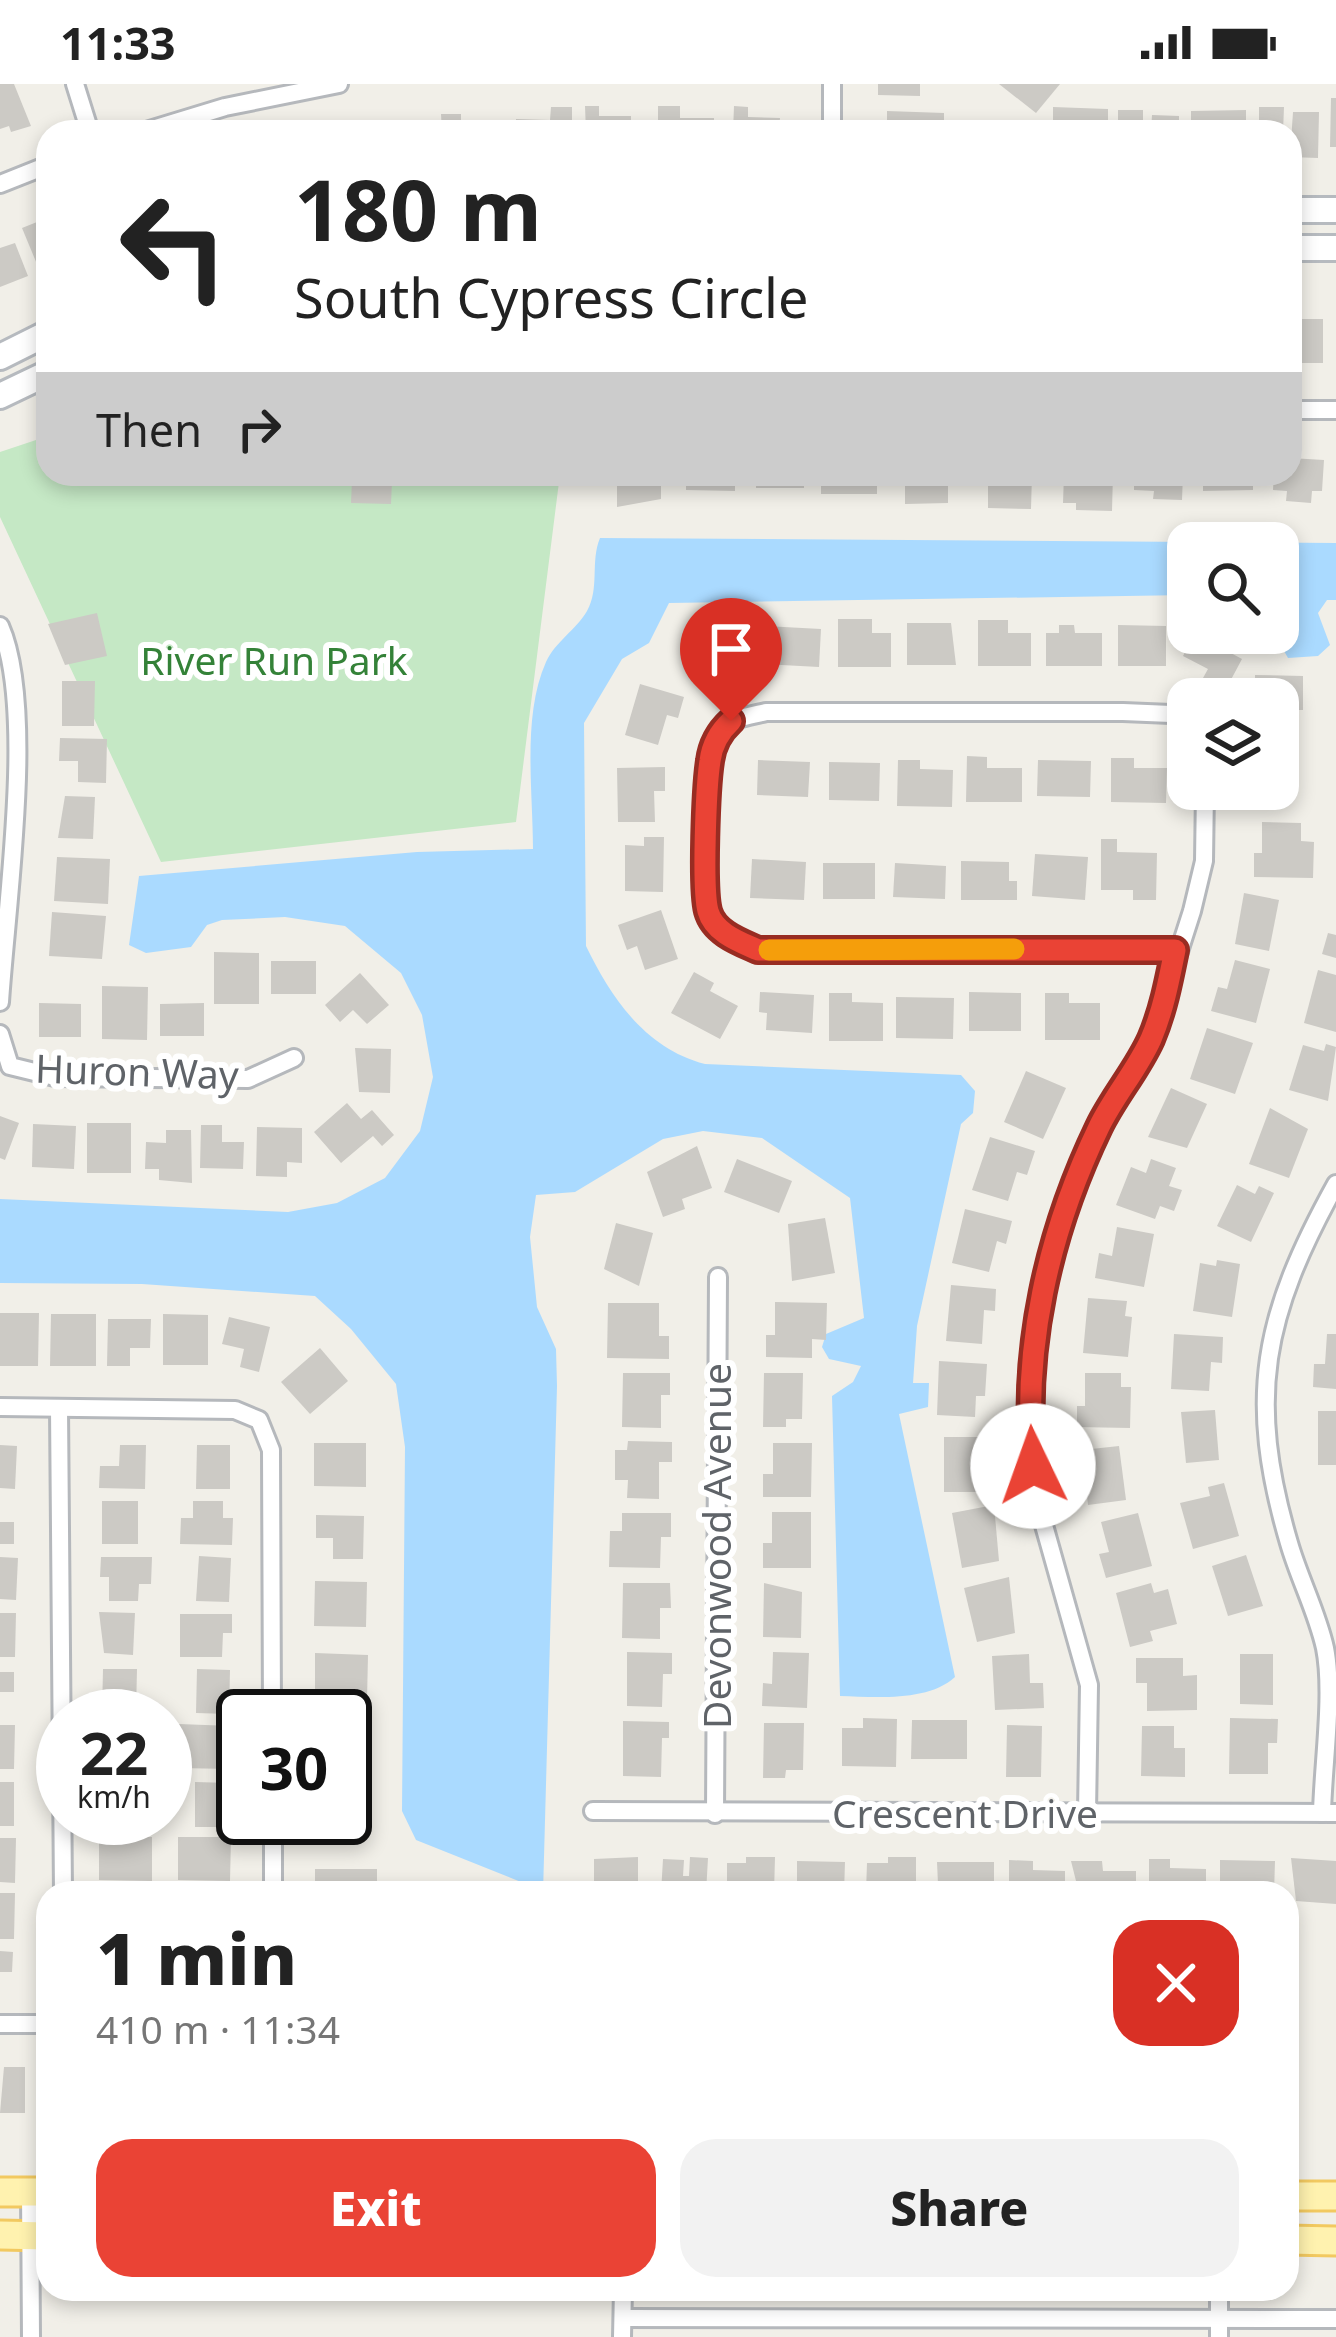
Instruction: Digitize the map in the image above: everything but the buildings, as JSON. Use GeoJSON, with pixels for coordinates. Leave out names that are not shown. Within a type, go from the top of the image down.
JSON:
{"type":"FeatureCollection","features":[{"type":"Feature","properties":{"kind":"main road"},"geometry":{"type":"LineString","coordinates":[[0,2192],[36,2192]]}},
{"type":"Feature","properties":{"kind":"main road"},"geometry":{"type":"LineString","coordinates":[[1299,2195],[1336,2196]]}},
{"type":"Feature","properties":{"kind":"main road"},"geometry":{"type":"LineString","coordinates":[[0,2236],[36,2236]]}},
{"type":"Feature","properties":{"kind":"main road"},"geometry":{"type":"LineString","coordinates":[[1299,2240],[1336,2241]]}},
{"type":"Feature","properties":{"kind":"street"},"geometry":{"type":"LineString","coordinates":[[75,84],[86,120]]}},
{"type":"Feature","properties":{"kind":"street"},"geometry":{"type":"LineString","coordinates":[[182,120],[339,84]]}},
{"type":"Feature","properties":{"kind":"street"},"geometry":{"type":"LineString","coordinates":[[832,84],[832,120]]}},
{"type":"Feature","properties":{"kind":"street"},"geometry":{"type":"LineString","coordinates":[[0,184],[36,170]]}},
{"type":"Feature","properties":{"kind":"street"},"geometry":{"type":"LineString","coordinates":[[1302,210],[1336,210]]}},
{"type":"Feature","properties":{"kind":"street"},"geometry":{"type":"LineString","coordinates":[[1302,248],[1336,248]]}},
{"type":"Feature","properties":{"kind":"street"},"geometry":{"type":"LineString","coordinates":[[0,357],[36,340]]}},
{"type":"Feature","properties":{"kind":"street"},"geometry":{"type":"LineString","coordinates":[[0,396],[36,379]]}},
{"type":"Feature","properties":{"kind":"street"},"geometry":{"type":"LineString","coordinates":[[1302,410],[1336,410]]}},
{"type":"Feature","properties":{"kind":"street","name":"Huron Way"},"geometry":{"type":"LineString","coordinates":[[0,626],[12,652],[18,703],[0,1002]]}},
{"type":"Feature","properties":{"kind":"street"},"geometry":{"type":"LineString","coordinates":[[1167,714],[766,712],[731,721],[719,731],[710,760],[708,911],[716,925],[758,950],[1175,950]]}},
{"type":"Feature","properties":{"kind":"street"},"geometry":{"type":"LineString","coordinates":[[1087,1813],[1089,1685],[1038,1504],[1029,1388],[1042,1292],[1065,1204],[1101,1122],[1150,1039],[1204,861],[1205,810]]}},
{"type":"Feature","properties":{"kind":"street","name":"Huron Way"},"geometry":{"type":"LineString","coordinates":[[0,1034],[10,1066],[55,1077],[248,1079],[294,1058]]}},
{"type":"Feature","properties":{"kind":"street"},"geometry":{"type":"LineString","coordinates":[[1329,1813],[1326,1651],[1289,1545],[1263,1432],[1267,1357],[1277,1311],[1300,1250],[1336,1184]]}},
{"type":"Feature","properties":{"kind":"street","name":"Devonwood Avenue"},"geometry":{"type":"LineString","coordinates":[[715,1814],[718,1277]]}},
{"type":"Feature","properties":{"kind":"street"},"geometry":{"type":"LineString","coordinates":[[0,1407],[235,1410],[259,1420],[271,1450],[272,1689]]}},
{"type":"Feature","properties":{"kind":"street"},"geometry":{"type":"LineString","coordinates":[[58,1408],[63,1881]]}},
{"type":"Feature","properties":{"kind":"street","name":"Crescent Drive"},"geometry":{"type":"LineString","coordinates":[[593,1811],[1329,1813]]}},
{"type":"Feature","properties":{"kind":"street"},"geometry":{"type":"LineString","coordinates":[[273,1845],[273,1881]]}},
{"type":"Feature","properties":{"kind":"street"},"geometry":{"type":"LineString","coordinates":[[0,2024],[36,2024]]}},
{"type":"Feature","properties":{"kind":"street"},"geometry":{"type":"LineString","coordinates":[[31,2337],[36,2274]]}},
{"type":"Feature","properties":{"kind":"street"},"geometry":{"type":"LineString","coordinates":[[622,2328],[1219,2329],[1336,2319]]}},
{"type":"Feature","properties":{"kind":"green space","name":"River Run Park"},"geometry":{"type":"Polygon","coordinates":[[[36,440],[36,486],[558,486],[516,822],[161,862],[0,517],[0,452],[36,440]]]}},
{"type":"Feature","properties":{"kind":"water"},"geometry":{"type":"Polygon","coordinates":[[[600,538],[1167,542],[1167,595],[669,603],[649,643],[622,659],[584,723],[586,946],[619,1002],[648,1034],[705,1064],[961,1075],[975,1091],[973,1113],[961,1124],[917,1326],[913,1383],[929,1383],[928,1407],[899,1414],[955,1677],[916,1694],[840,1696],[832,1396],[853,1382],[861,1366],[829,1359],[822,1347],[826,1334],[864,1318],[850,1198],[762,1138],[703,1131],[663,1139],[575,1192],[536,1195],[530,1237],[537,1307],[556,1349],[557,1386],[543,1881],[518,1881],[416,1840],[402,1811],[405,1447],[396,1384],[351,1329],[315,1296],[142,1284],[0,1283],[0,1199],[288,1212],[337,1203],[385,1178],[420,1131],[433,1077],[422,1015],[401,973],[345,926],[285,917],[222,920],[207,925],[191,947],[146,953],[129,945],[139,876],[417,852],[533,849],[530,754],[539,683],[550,655],[591,602],[600,538]]]}},
{"type":"Feature","properties":{"kind":"water"},"geometry":{"type":"Polygon","coordinates":[[[1299,543],[1336,543],[1336,600],[1327,600],[1318,613],[1330,645],[1318,656],[1288,658],[1286,654],[1299,654],[1299,543]]]}},
{"type":"Feature","properties":{"kind":"slow traffic"},"geometry":{"type":"LineString","coordinates":[[769,950],[1014,949]]}},
{"type":"Feature","properties":{"kind":"route"},"geometry":{"type":"LineString","coordinates":[[731,721],[719,731],[710,760],[708,911],[731,937],[758,950],[1175,950],[1150,1039],[1101,1122],[1065,1204],[1042,1292],[1030,1377],[1033,1466]]}}]}
